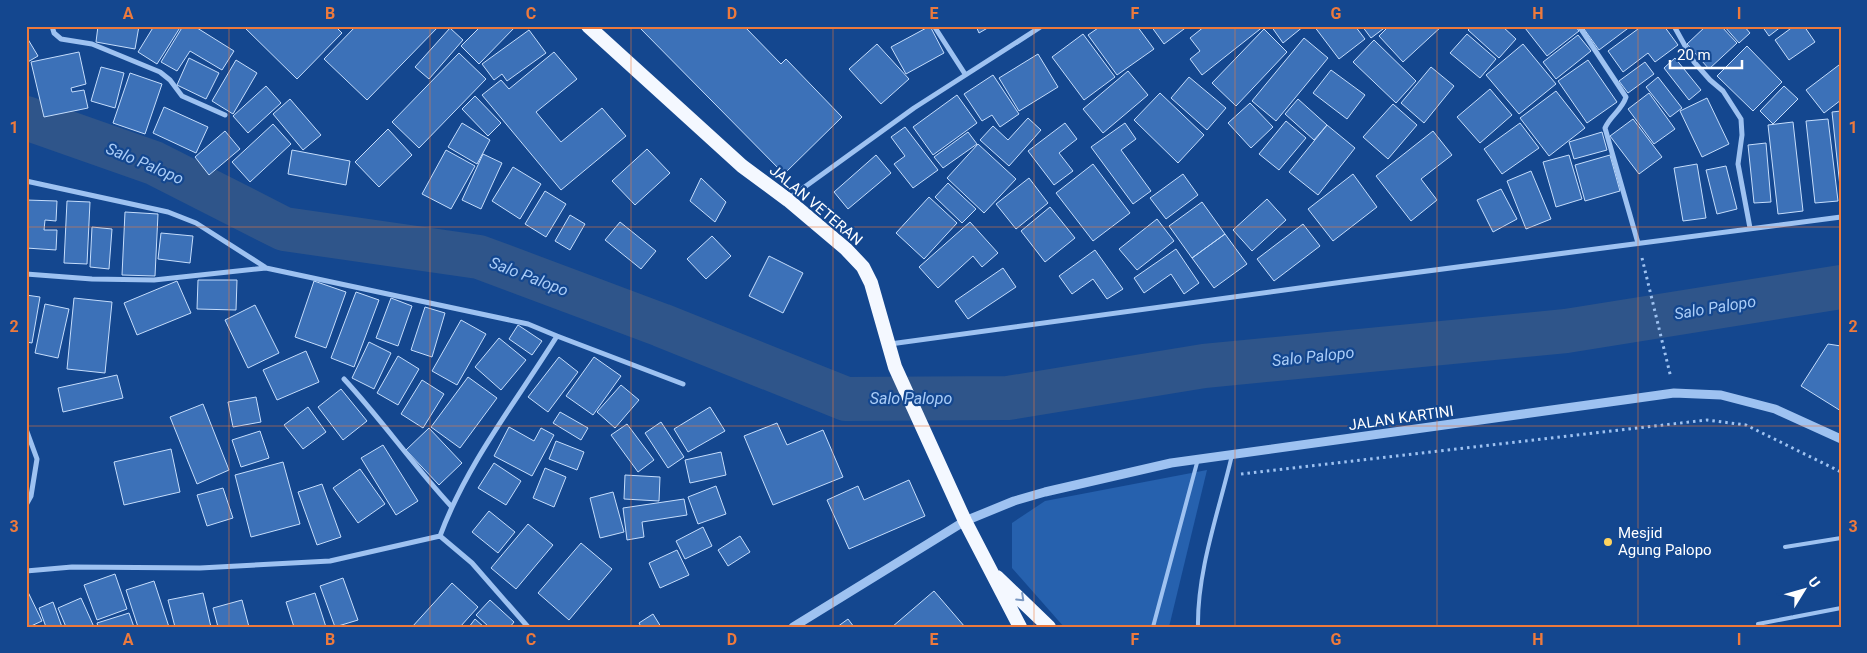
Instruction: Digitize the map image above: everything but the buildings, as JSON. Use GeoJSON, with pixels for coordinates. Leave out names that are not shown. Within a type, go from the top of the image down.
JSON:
{"type":"FeatureCollection","features":[{"type":"Feature","properties":{"kind":"highway","name":"JALAN VETERAN"},"geometry":{"type":"LineString","coordinates":[[588,26],[742,166],[788,200],[846,249],[863,267],[871,283],[895,367],[938,458],[964,521],[1020,627]]}},
{"type":"Feature","properties":{"kind":"highway"},"geometry":{"type":"LineString","coordinates":[[991,571],[1048,627]]}},
{"type":"Feature","properties":{"kind":"street"},"geometry":{"type":"LineString","coordinates":[[52,26],[54,33],[61,39],[92,44],[160,72],[170,80],[182,96],[225,115]]}},
{"type":"Feature","properties":{"kind":"street"},"geometry":{"type":"LineString","coordinates":[[934,26],[965,74]]}},
{"type":"Feature","properties":{"kind":"street"},"geometry":{"type":"LineString","coordinates":[[788,200],[965,74],[1042,26]]}},
{"type":"Feature","properties":{"kind":"street"},"geometry":{"type":"LineString","coordinates":[[1579,26],[1626,97],[1623,105],[1608,121],[1605,128],[1638,243]]}},
{"type":"Feature","properties":{"kind":"street"},"geometry":{"type":"LineString","coordinates":[[1674,26],[1694,62],[1723,91],[1741,119],[1742,135],[1738,164],[1750,228]]}},
{"type":"Feature","properties":{"kind":"street"},"geometry":{"type":"LineString","coordinates":[[26,181],[168,212],[196,223],[266,268]]}},
{"type":"Feature","properties":{"kind":"street"},"geometry":{"type":"LineString","coordinates":[[889,344],[1750,228],[1841,218]]}},
{"type":"Feature","properties":{"kind":"street"},"geometry":{"type":"LineString","coordinates":[[26,274],[92,279],[154,280],[266,268],[528,324],[683,384]]}},
{"type":"Feature","properties":{"kind":"street"},"geometry":{"type":"LineString","coordinates":[[440,536],[451,506],[500,422],[557,336]]}},
{"type":"Feature","properties":{"kind":"street"},"geometry":{"type":"LineString","coordinates":[[344,379],[370,408],[426,480],[451,506]]}},
{"type":"Feature","properties":{"kind":"street","name":"JALAN KARTINI"},"geometry":{"type":"LineString","coordinates":[[794,627],[964,521],[1014,501],[1045,492],[1172,463],[1674,393],[1721,395],[1775,409],[1841,439]]}},
{"type":"Feature","properties":{"kind":"street"},"geometry":{"type":"LineString","coordinates":[[26,430],[37,459],[31,496],[26,505]]}},
{"type":"Feature","properties":{"kind":"street"},"geometry":{"type":"LineString","coordinates":[[26,571],[72,567],[200,568],[330,561],[440,536]]}},
{"type":"Feature","properties":{"kind":"street"},"geometry":{"type":"LineString","coordinates":[[440,536],[472,564],[528,627]]}},
{"type":"Feature","properties":{"kind":"lane"},"geometry":{"type":"LineString","coordinates":[[1198,627],[1198,608],[1206,563],[1232,454]]}},
{"type":"Feature","properties":{"kind":"lane"},"geometry":{"type":"LineString","coordinates":[[1153,627],[1198,459]]}},
{"type":"Feature","properties":{"kind":"lane"},"geometry":{"type":"LineString","coordinates":[[1785,547],[1841,538]]}},
{"type":"Feature","properties":{"kind":"lane"},"geometry":{"type":"LineString","coordinates":[[1758,624],[1841,608]]}},
{"type":"Feature","properties":{"kind":"path"},"geometry":{"type":"LineString","coordinates":[[1644,266],[1670,370]]}},
{"type":"Feature","properties":{"kind":"path"},"geometry":{"type":"LineString","coordinates":[[1227,476],[1706,420],[1746,425],[1841,472]]}},
{"type":"Feature","properties":{"kind":"shaded area"},"geometry":{"type":"Polygon","coordinates":[[[1207,470],[1169,627],[1064,627],[1012,568],[1012,523],[1045,501],[1207,470]]]}},
{"type":"Feature","properties":{"kind":"waterway","name":"Salo Palopo"},"geometry":{"type":"LineString","coordinates":[[26,118],[154,163],[284,229],[479,257],[661,325],[846,399],[1008,398],[1204,366],[1566,331],[1841,287]]}},
{"type":"Feature","properties":{"kind":"place","name":"Mesjid Agung Palopo"},"geometry":{"type":"Point","coordinates":[1608,542]}}]}
